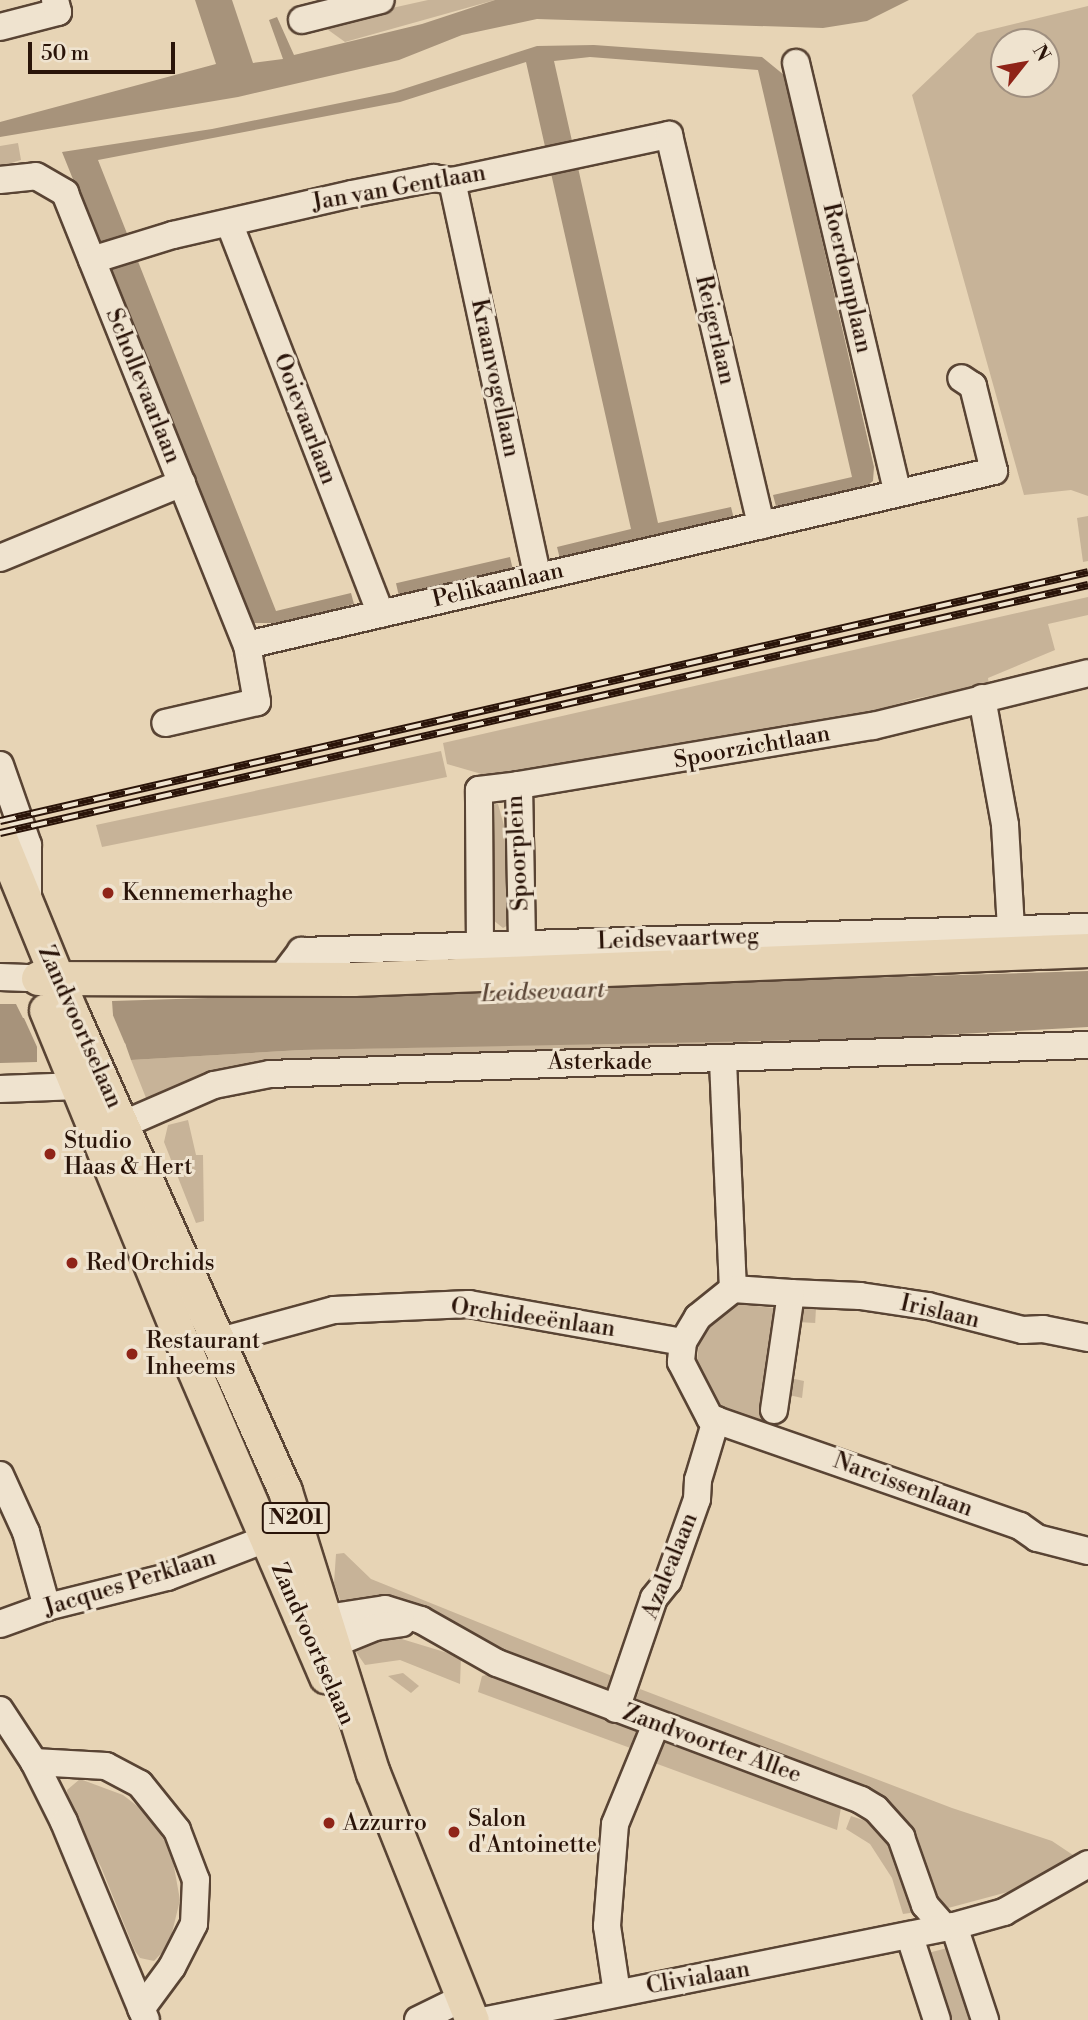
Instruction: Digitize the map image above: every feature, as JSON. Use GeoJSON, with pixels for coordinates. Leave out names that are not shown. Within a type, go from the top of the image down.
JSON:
{"type":"FeatureCollection","features":[{"type":"Feature","properties":{"kind":"main road","name":"Zandvoortselaan"},"geometry":{"type":"LineString","coordinates":[[0,838],[14,899],[60,1015],[75,1048],[131,1122],[299,1526],[320,1633]]}},
{"type":"Feature","properties":{"kind":"main road","name":"Leidsevaartweg"},"geometry":{"type":"LineString","coordinates":[[45,978],[281,978],[869,961],[1088,950]]}},
{"type":"Feature","properties":{"kind":"main road","name":"Zandvoortselaan"},"geometry":{"type":"LineString","coordinates":[[75,1048],[79,1086],[266,1539],[320,1633],[373,1773],[474,2013]]}},
{"type":"Feature","properties":{"kind":"street"},"geometry":{"type":"LineString","coordinates":[[0,27],[58,12],[54,0]]}},
{"type":"Feature","properties":{"kind":"street"},"geometry":{"type":"LineString","coordinates":[[302,20],[368,1]]}},
{"type":"Feature","properties":{"kind":"street","name":"Roerdomplaan"},"geometry":{"type":"LineString","coordinates":[[796,63],[898,493]]}},
{"type":"Feature","properties":{"kind":"street","name":"Jan van Gentlaan"},"geometry":{"type":"LineString","coordinates":[[96,259],[131,246],[230,225],[365,191],[432,178],[452,181],[668,135]]}},
{"type":"Feature","properties":{"kind":"street","name":"Reigerlaan"},"geometry":{"type":"LineString","coordinates":[[668,135],[761,525]]}},
{"type":"Feature","properties":{"kind":"street","name":"Schollevaarlaan"},"geometry":{"type":"LineString","coordinates":[[0,180],[28,175],[56,184],[65,193],[96,259],[247,645]]}},
{"type":"Feature","properties":{"kind":"street","name":"Kraanvogellaan"},"geometry":{"type":"LineString","coordinates":[[452,181],[537,575]]}},
{"type":"Feature","properties":{"kind":"street","name":"Ooievaarlaan"},"geometry":{"type":"LineString","coordinates":[[230,225],[381,614]]}},
{"type":"Feature","properties":{"kind":"street","name":"Pelikaanlaan"},"geometry":{"type":"LineString","coordinates":[[247,645],[537,575],[994,471],[974,386],[961,378]]}},
{"type":"Feature","properties":{"kind":"street"},"geometry":{"type":"LineString","coordinates":[[0,558],[182,483]]}},
{"type":"Feature","properties":{"kind":"street"},"geometry":{"type":"LineString","coordinates":[[165,723],[257,702],[247,645]]}},
{"type":"Feature","properties":{"kind":"street","name":"Spoorzichtlaan"},"geometry":{"type":"LineString","coordinates":[[519,785],[807,739],[1082,674]]}},
{"type":"Feature","properties":{"kind":"street"},"geometry":{"type":"LineString","coordinates":[[982,698],[1005,825],[1011,929]]}},
{"type":"Feature","properties":{"kind":"street","name":"Zandvoortselaan"},"geometry":{"type":"LineString","coordinates":[[0,765],[28,845],[14,899]]}},
{"type":"Feature","properties":{"kind":"street","name":"Spoorplein"},"geometry":{"type":"LineString","coordinates":[[480,946],[479,790],[519,785],[522,944]]}},
{"type":"Feature","properties":{"kind":"street","name":"Leidsevaartweg"},"geometry":{"type":"LineString","coordinates":[[281,978],[301,951],[1088,927]]}},
{"type":"Feature","properties":{"kind":"street","name":"Leidsevaartweg"},"geometry":{"type":"LineString","coordinates":[[0,977],[45,978]]}},
{"type":"Feature","properties":{"kind":"street","name":"Asterkade"},"geometry":{"type":"LineString","coordinates":[[131,1122],[214,1085],[270,1074],[538,1062],[723,1061],[1088,1045]]}},
{"type":"Feature","properties":{"kind":"street"},"geometry":{"type":"LineString","coordinates":[[716,1420],[681,1362],[682,1342],[698,1317],[733,1289],[723,1061]]}},
{"type":"Feature","properties":{"kind":"street"},"geometry":{"type":"LineString","coordinates":[[0,1089],[79,1086]]}},
{"type":"Feature","properties":{"kind":"street","name":"Irislaan"},"geometry":{"type":"LineString","coordinates":[[733,1289],[888,1300],[1023,1330],[1043,1329],[1088,1338]]}},
{"type":"Feature","properties":{"kind":"street"},"geometry":{"type":"LineString","coordinates":[[774,1410],[791,1293]]}},
{"type":"Feature","properties":{"kind":"street","name":"Orchideeënlaan"},"geometry":{"type":"LineString","coordinates":[[220,1341],[334,1310],[469,1304],[682,1342]]}},
{"type":"Feature","properties":{"kind":"street","name":"Narcissenlaan"},"geometry":{"type":"LineString","coordinates":[[716,1420],[1020,1526],[1037,1538],[1088,1552]]}},
{"type":"Feature","properties":{"kind":"street","name":"Azalealaan"},"geometry":{"type":"LineString","coordinates":[[616,1709],[654,1598],[668,1581],[693,1511],[716,1420]]}},
{"type":"Feature","properties":{"kind":"street"},"geometry":{"type":"LineString","coordinates":[[0,1475],[26,1532],[47,1607]]}},
{"type":"Feature","properties":{"kind":"street","name":"Jacques Perklaan"},"geometry":{"type":"LineString","coordinates":[[0,1624],[47,1607],[167,1577],[299,1526]]}},
{"type":"Feature","properties":{"kind":"street","name":"Zandvoorter Allee"},"geometry":{"type":"LineString","coordinates":[[320,1633],[421,1620],[497,1663],[876,1809],[901,1837],[925,1905],[949,1927],[985,2020]]}},
{"type":"Feature","properties":{"kind":"street"},"geometry":{"type":"LineString","coordinates":[[0,1710],[34,1762],[92,1883],[143,2014]]}},
{"type":"Feature","properties":{"kind":"street"},"geometry":{"type":"LineString","coordinates":[[617,1993],[607,1926],[615,1824],[656,1724]]}},
{"type":"Feature","properties":{"kind":"street"},"geometry":{"type":"LineString","coordinates":[[34,1762],[106,1766],[140,1784],[177,1830],[196,1880],[194,1924],[143,2014]]}},
{"type":"Feature","properties":{"kind":"street"},"geometry":{"type":"LineString","coordinates":[[937,2020],[910,1937],[1003,1912],[1087,1863]]}},
{"type":"Feature","properties":{"kind":"street","name":"Clivialaan"},"geometry":{"type":"LineString","coordinates":[[418,2020],[617,1993],[910,1937]]}},
{"type":"Feature","properties":{"kind":"shaded area"},"geometry":{"type":"Polygon","coordinates":[[[428,0],[495,0],[345,42],[320,24],[428,0]]]}},
{"type":"Feature","properties":{"kind":"shaded area"},"geometry":{"type":"Polygon","coordinates":[[[1088,6],[1088,496],[1071,490],[1024,495],[912,95],[977,33],[990,30],[990,98],[1060,98],[1060,28],[998,28],[1088,6]]]}},
{"type":"Feature","properties":{"kind":"shaded area"},"geometry":{"type":"Polygon","coordinates":[[[18,143],[21,160],[8,164],[8,173],[0,174],[0,146],[18,143]]]}},
{"type":"Feature","properties":{"kind":"shaded area"},"geometry":{"type":"Polygon","coordinates":[[[1088,516],[1088,561],[1083,562],[1077,518],[1088,516]]]}},
{"type":"Feature","properties":{"kind":"shaded area"},"geometry":{"type":"Polygon","coordinates":[[[1088,597],[1088,615],[1048,624],[1055,650],[988,678],[989,685],[918,698],[817,727],[492,777],[447,764],[443,743],[1088,597]]]}},
{"type":"Feature","properties":{"kind":"shaded area"},"geometry":{"type":"Polygon","coordinates":[[[441,751],[447,777],[102,847],[96,825],[441,751]]]}},
{"type":"Feature","properties":{"kind":"shaded area"},"geometry":{"type":"Polygon","coordinates":[[[498,804],[508,840],[510,924],[503,928],[493,920],[488,813],[489,805],[498,804]]]}},
{"type":"Feature","properties":{"kind":"shaded area"},"geometry":{"type":"Polygon","coordinates":[[[751,1040],[724,1054],[253,1064],[148,1103],[131,1060],[301,1050],[751,1040]]]}},
{"type":"Feature","properties":{"kind":"shaded area"},"geometry":{"type":"Polygon","coordinates":[[[188,1120],[196,1155],[203,1155],[204,1221],[196,1223],[164,1142],[168,1125],[188,1120]]]}},
{"type":"Feature","properties":{"kind":"shaded area"},"geometry":{"type":"Polygon","coordinates":[[[736,1304],[785,1309],[765,1420],[730,1417],[716,1403],[697,1362],[699,1342],[715,1318],[736,1304]]]}},
{"type":"Feature","properties":{"kind":"shaded area"},"geometry":{"type":"Polygon","coordinates":[[[798,1307],[816,1308],[815,1323],[797,1322],[798,1307]]]}},
{"type":"Feature","properties":{"kind":"shaded area"},"geometry":{"type":"Polygon","coordinates":[[[790,1378],[804,1381],[802,1398],[789,1395],[790,1378]]]}},
{"type":"Feature","properties":{"kind":"shaded area"},"geometry":{"type":"Polygon","coordinates":[[[344,1553],[371,1579],[617,1678],[610,1693],[508,1653],[436,1617],[343,1608],[334,1583],[336,1554],[344,1553]]]}},
{"type":"Feature","properties":{"kind":"shaded area"},"geometry":{"type":"Polygon","coordinates":[[[382,1633],[461,1657],[460,1684],[400,1660],[365,1665],[356,1652],[360,1638],[382,1633]]]}},
{"type":"Feature","properties":{"kind":"shaded area"},"geometry":{"type":"Polygon","coordinates":[[[403,1673],[419,1686],[411,1693],[388,1676],[403,1673]]]}},
{"type":"Feature","properties":{"kind":"shaded area"},"geometry":{"type":"Polygon","coordinates":[[[490,1674],[640,1730],[633,1749],[478,1692],[482,1676],[490,1674]]]}},
{"type":"Feature","properties":{"kind":"shaded area"},"geometry":{"type":"Polygon","coordinates":[[[640,1689],[952,1808],[1052,1841],[1073,1855],[1030,1886],[937,1911],[921,1849],[909,1827],[872,1790],[636,1699],[640,1689]]]}},
{"type":"Feature","properties":{"kind":"shaded area"},"geometry":{"type":"Polygon","coordinates":[[[662,1739],[841,1808],[837,1830],[652,1762],[662,1739]]]}},
{"type":"Feature","properties":{"kind":"shaded area"},"geometry":{"type":"Polygon","coordinates":[[[80,1779],[123,1795],[145,1812],[171,1850],[180,1900],[169,1945],[154,1961],[140,1958],[135,1951],[101,1867],[69,1808],[67,1790],[80,1779]]]}},
{"type":"Feature","properties":{"kind":"shaded area"},"geometry":{"type":"Polygon","coordinates":[[[851,1816],[872,1823],[895,1849],[917,1912],[903,1914],[892,1878],[870,1844],[846,1829],[851,1816]]]}},
{"type":"Feature","properties":{"kind":"shaded area"},"geometry":{"type":"Polygon","coordinates":[[[955,1946],[986,2020],[950,2020],[928,1953],[955,1946]]]}},
{"type":"Feature","properties":{"kind":"water"},"geometry":{"type":"Polygon","coordinates":[[[195,0],[232,0],[253,63],[283,59],[269,20],[277,17],[294,55],[422,24],[495,0],[909,0],[867,21],[823,28],[537,19],[462,35],[399,60],[238,97],[0,137],[0,122],[216,64],[195,0]]]}},
{"type":"Feature","properties":{"kind":"water"},"geometry":{"type":"Polygon","coordinates":[[[594,45],[762,57],[784,75],[874,467],[873,481],[864,488],[777,510],[773,495],[852,477],[758,70],[590,57],[554,61],[658,523],[731,507],[734,519],[560,559],[557,547],[631,529],[526,62],[400,102],[98,160],[276,611],[351,593],[354,604],[281,623],[252,623],[62,152],[212,129],[394,92],[537,46],[594,45]]]}},
{"type":"Feature","properties":{"kind":"water"},"geometry":{"type":"Polygon","coordinates":[[[510,557],[513,570],[399,596],[396,583],[510,557]]]}},
{"type":"Feature","properties":{"kind":"water","name":"Leidsevaart"},"geometry":{"type":"Polygon","coordinates":[[[1088,971],[1088,1027],[869,1039],[301,1050],[131,1060],[125,1043],[37,1046],[37,1062],[0,1063],[0,1004],[16,1004],[23,1018],[113,1015],[112,1001],[1088,971]]]}},
{"type":"Feature","properties":{"kind":"pier"},"geometry":{"type":"Polygon","coordinates":[[[112,1013],[126,1046],[38,1049],[23,1016],[112,1013]]]}},
{"type":"Feature","properties":{"kind":"railway"},"geometry":{"type":"LineString","coordinates":[[0,821],[1088,572]]}},
{"type":"Feature","properties":{"kind":"railway"},"geometry":{"type":"LineString","coordinates":[[0,833],[1088,585]]}},
{"type":"Feature","properties":{"kind":"place","name":"Kennemerhaghe"},"geometry":{"type":"Point","coordinates":[108,893]}},
{"type":"Feature","properties":{"kind":"place","name":"Studio Haas & Hert"},"geometry":{"type":"Point","coordinates":[50,1154]}},
{"type":"Feature","properties":{"kind":"place","name":"Red Orchids"},"geometry":{"type":"Point","coordinates":[72,1263]}},
{"type":"Feature","properties":{"kind":"place","name":"Restaurant Inheems"},"geometry":{"type":"Point","coordinates":[132,1354]}},
{"type":"Feature","properties":{"kind":"place","name":"Azzurro"},"geometry":{"type":"Point","coordinates":[329,1823]}},
{"type":"Feature","properties":{"kind":"place","name":"Salon d'Antoinette"},"geometry":{"type":"Point","coordinates":[454,1832]}}]}
